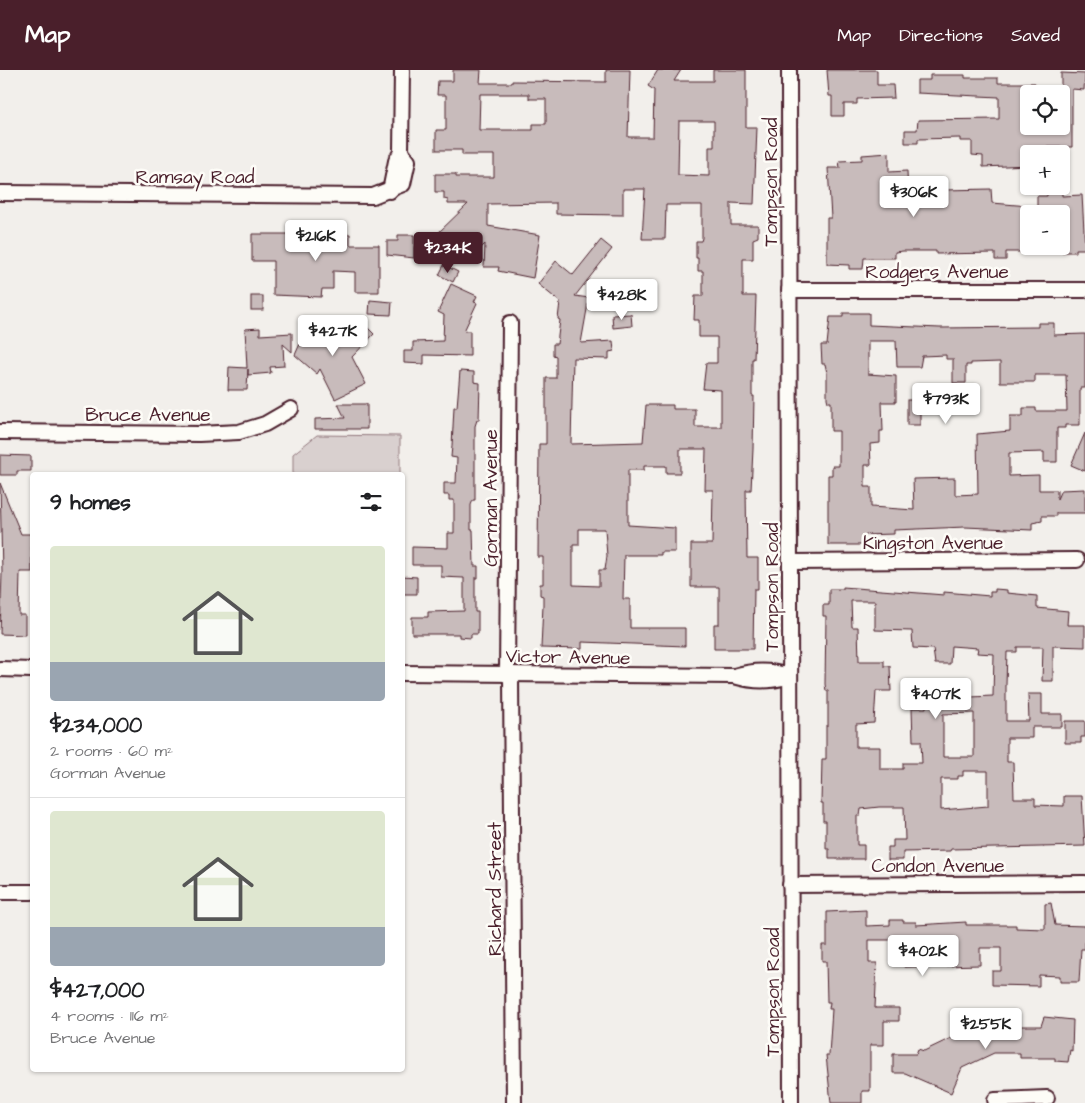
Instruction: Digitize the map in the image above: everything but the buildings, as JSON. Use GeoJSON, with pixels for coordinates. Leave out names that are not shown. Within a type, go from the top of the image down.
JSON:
{"type":"FeatureCollection","features":[{"type":"Feature","properties":{"kind":"street","name":"Ramsay Road"},"geometry":{"type":"LineString","coordinates":[[0,194],[363,197],[390,191],[396,161],[401,152],[402,70]]}},
{"type":"Feature","properties":{"kind":"street","name":"Tompson Road"},"geometry":{"type":"LineString","coordinates":[[789,70],[791,1103]]}},
{"type":"Feature","properties":{"kind":"street","name":"Rodgers Avenue"},"geometry":{"type":"LineString","coordinates":[[789,290],[1085,290]]}},
{"type":"Feature","properties":{"kind":"street","name":"Gorman Avenue"},"geometry":{"type":"LineString","coordinates":[[509,675],[510,323]]}},
{"type":"Feature","properties":{"kind":"street","name":"Bruce Avenue"},"geometry":{"type":"LineString","coordinates":[[0,432],[199,434],[239,432],[265,424],[291,409]]}},
{"type":"Feature","properties":{"kind":"street","name":"Kingston Avenue"},"geometry":{"type":"LineString","coordinates":[[790,562],[1077,560]]}},
{"type":"Feature","properties":{"kind":"street"},"geometry":{"type":"LineString","coordinates":[[0,669],[30,670]]}},
{"type":"Feature","properties":{"kind":"street","name":"Victor Avenue"},"geometry":{"type":"LineString","coordinates":[[405,673],[734,676],[751,671],[771,671],[790,676]]}},
{"type":"Feature","properties":{"kind":"street","name":"Richard Street"},"geometry":{"type":"LineString","coordinates":[[509,675],[514,1103]]}},
{"type":"Feature","properties":{"kind":"street","name":"Condon Avenue"},"geometry":{"type":"LineString","coordinates":[[790,884],[1085,883]]}},
{"type":"Feature","properties":{"kind":"street"},"geometry":{"type":"LineString","coordinates":[[0,892],[30,892]]}},
{"type":"Feature","properties":{"kind":"street"},"geometry":{"type":"LineString","coordinates":[[1001,1101],[1047,1098]]}},
{"type":"Feature","properties":{"kind":"shaded area"},"geometry":{"type":"Polygon","coordinates":[[[317,435],[400,436],[400,472],[293,472],[293,454],[317,435]]]}}]}
